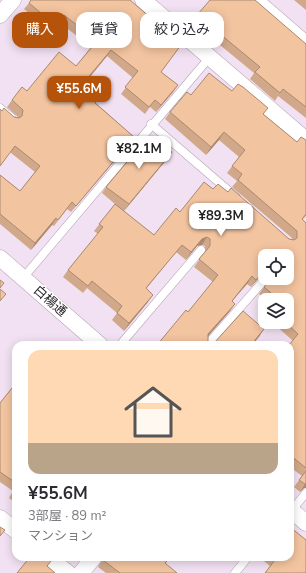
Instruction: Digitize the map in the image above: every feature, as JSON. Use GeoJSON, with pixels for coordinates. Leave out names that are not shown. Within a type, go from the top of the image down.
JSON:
{"type":"FeatureCollection","features":[{"type":"Feature","properties":{"kind":"street"},"geometry":{"type":"LineString","coordinates":[[0,15],[13,0]]}},
{"type":"Feature","properties":{"kind":"street"},"geometry":{"type":"LineString","coordinates":[[143,0],[306,140]]}},
{"type":"Feature","properties":{"kind":"street"},"geometry":{"type":"LineString","coordinates":[[255,0],[306,44]]}},
{"type":"Feature","properties":{"kind":"street","name":"白楊通"},"geometry":{"type":"LineString","coordinates":[[0,258],[95,341]]}},
{"type":"Feature","properties":{"kind":"street"},"geometry":{"type":"LineString","coordinates":[[294,513],[306,523]]}},
{"type":"Feature","properties":{"kind":"street"},"geometry":{"type":"LineString","coordinates":[[0,518],[12,528]]}},
{"type":"Feature","properties":{"kind":"street"},"geometry":{"type":"LineString","coordinates":[[53,561],[68,573]]}},
{"type":"Feature","properties":{"kind":"street"},"geometry":{"type":"LineString","coordinates":[[80,573],[90,561]]}},
{"type":"Feature","properties":{"kind":"lane"},"geometry":{"type":"LineString","coordinates":[[23,278],[151,124],[209,58]]}},
{"type":"Feature","properties":{"kind":"lane"},"geometry":{"type":"LineString","coordinates":[[0,108],[13,119]]}},
{"type":"Feature","properties":{"kind":"lane"},"geometry":{"type":"LineString","coordinates":[[151,124],[240,201]]}},
{"type":"Feature","properties":{"kind":"lane"},"geometry":{"type":"LineString","coordinates":[[123,341],[201,250]]}},
{"type":"Feature","properties":{"kind":"lane"},"geometry":{"type":"LineString","coordinates":[[211,341],[260,285]]}},
{"type":"Feature","properties":{"kind":"lane"},"geometry":{"type":"LineString","coordinates":[[294,507],[306,493]]}},
{"type":"Feature","properties":{"kind":"lane"},"geometry":{"type":"LineString","coordinates":[[235,573],[245,561]]}},
{"type":"Feature","properties":{"kind":"building"},"geometry":{"type":"Polygon","coordinates":[[[31,0],[130,0],[144,12],[140,12],[140,48],[179,48],[161,72],[178,85],[161,105],[155,100],[149,107],[125,87],[138,71],[111,50],[86,80],[103,93],[95,103],[134,137],[76,206],[72,202],[58,220],[56,218],[35,243],[0,214],[0,175],[20,191],[40,166],[15,146],[0,166],[0,109],[2,111],[4,108],[14,117],[19,118],[22,116],[23,110],[12,100],[22,87],[27,91],[59,52],[76,66],[91,48],[132,48],[132,12],[76,12],[76,24],[68,18],[68,12],[40,12],[29,3],[31,0]]]}},
{"type":"Feature","properties":{"kind":"building"},"geometry":{"type":"Polygon","coordinates":[[[210,0],[255,0],[306,44],[306,107],[283,89],[280,93],[255,72],[260,67],[224,37],[224,12],[200,12],[210,0]]]}},
{"type":"Feature","properties":{"kind":"building"},"geometry":{"type":"Polygon","coordinates":[[[209,73],[232,91],[238,84],[268,108],[263,114],[297,142],[301,137],[306,140],[306,214],[302,219],[306,223],[306,468],[294,458],[294,341],[292,341],[298,334],[293,329],[294,329],[294,293],[271,293],[264,287],[266,285],[294,285],[294,249],[258,249],[258,278],[256,280],[252,276],[232,301],[235,304],[208,334],[208,341],[160,341],[186,310],[188,312],[218,275],[199,259],[210,246],[210,239],[207,237],[202,239],[191,252],[182,245],[146,288],[153,295],[129,323],[117,313],[122,306],[92,281],[88,286],[68,270],[103,227],[99,224],[115,204],[154,235],[176,208],[180,212],[204,182],[213,189],[218,184],[228,192],[231,188],[289,239],[294,240],[297,238],[297,231],[238,180],[242,174],[232,166],[245,150],[224,132],[211,147],[170,112],[187,92],[191,95],[209,73]]]}},
{"type":"Feature","properties":{"kind":"building"},"geometry":{"type":"Polygon","coordinates":[[[153,137],[172,152],[129,204],[106,187],[142,144],[146,147],[153,137]]]}},
{"type":"Feature","properties":{"kind":"building"},"geometry":{"type":"Polygon","coordinates":[[[0,280],[4,283],[0,288],[0,280]]]}},
{"type":"Feature","properties":{"kind":"building"},"geometry":{"type":"Polygon","coordinates":[[[0,289],[6,294],[0,301],[0,289]]]}},
{"type":"Feature","properties":{"kind":"building"},"geometry":{"type":"Polygon","coordinates":[[[243,311],[258,324],[258,329],[264,329],[254,341],[216,341],[243,311]]]}},
{"type":"Feature","properties":{"kind":"building"},"geometry":{"type":"Polygon","coordinates":[[[12,388],[12,480],[0,472],[0,403],[12,388]]]}},
{"type":"Feature","properties":{"kind":"building"},"geometry":{"type":"Polygon","coordinates":[[[306,471],[306,484],[305,484],[299,480],[306,471]]]}},
{"type":"Feature","properties":{"kind":"building"},"geometry":{"type":"Polygon","coordinates":[[[0,527],[5,530],[0,536],[0,527]]]}},
{"type":"Feature","properties":{"kind":"building"},"geometry":{"type":"Polygon","coordinates":[[[294,530],[306,540],[306,573],[265,573],[274,561],[294,561],[294,530]]]}},
{"type":"Feature","properties":{"kind":"building"},"geometry":{"type":"Polygon","coordinates":[[[27,561],[51,561],[47,566],[55,573],[17,573],[27,561]]]}},
{"type":"Feature","properties":{"kind":"building"},"geometry":{"type":"Polygon","coordinates":[[[104,561],[167,561],[165,563],[177,573],[120,573],[104,561]]]}}]}
